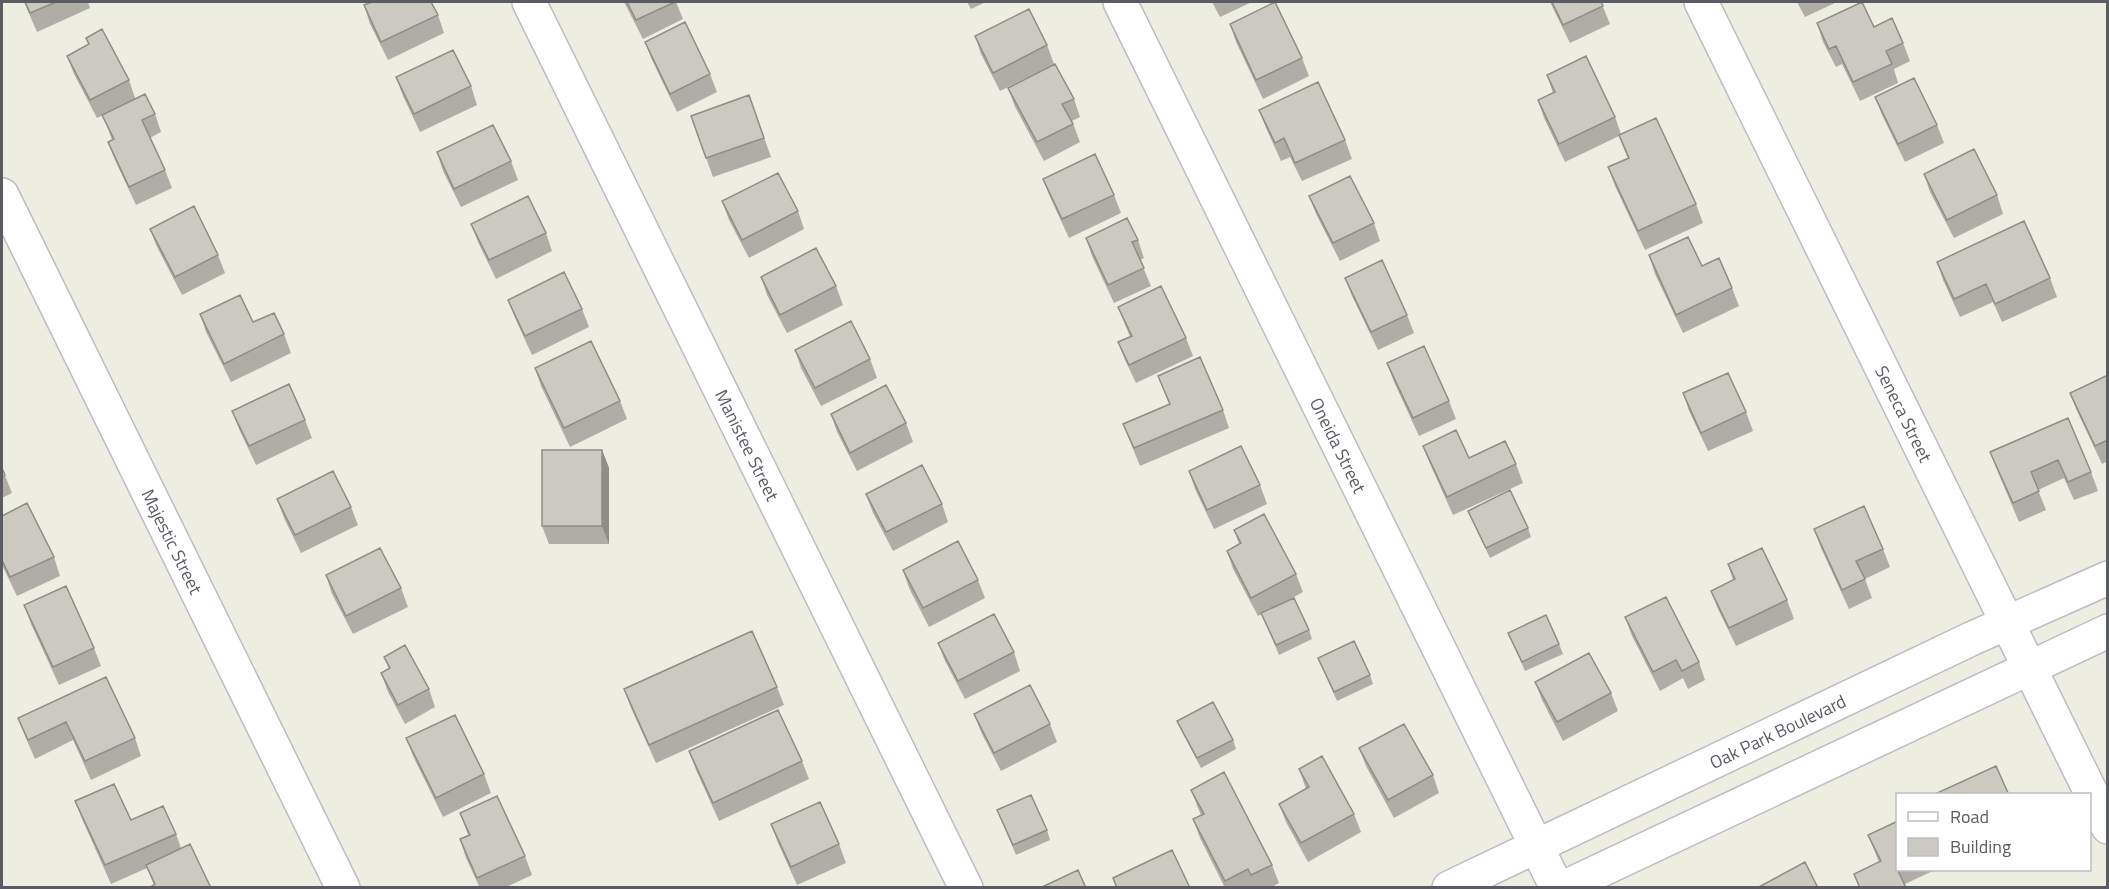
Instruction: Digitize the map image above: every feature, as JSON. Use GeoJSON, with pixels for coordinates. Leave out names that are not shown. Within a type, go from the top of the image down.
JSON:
{"type":"FeatureCollection","features":[{"type":"Feature","properties":{"kind":"street","name":"Manistee Street"},"geometry":{"type":"LineString","coordinates":[[529,2],[966,888]]}},
{"type":"Feature","properties":{"kind":"street","name":"Oneida Street"},"geometry":{"type":"LineString","coordinates":[[1120,2],[1557,888]]}},
{"type":"Feature","properties":{"kind":"street","name":"Seneca Street"},"geometry":{"type":"LineString","coordinates":[[1701,2],[2108,827]]}},
{"type":"Feature","properties":{"kind":"street","name":"Majestic Street"},"geometry":{"type":"LineString","coordinates":[[2,195],[343,888]]}},
{"type":"Feature","properties":{"kind":"street","name":"Oak Park Boulevard"},"geometry":{"type":"LineString","coordinates":[[1449,888],[2007,623],[2108,578]]}},
{"type":"Feature","properties":{"kind":"street"},"geometry":{"type":"LineString","coordinates":[[1563,888],[2108,631]]}},
{"type":"Feature","properties":{"kind":"building"},"geometry":{"type":"Polygon","coordinates":[[[25,2],[56,2],[30,13],[25,2]]]}},
{"type":"Feature","properties":{"kind":"building"},"geometry":{"type":"Polygon","coordinates":[[[372,2],[431,2],[438,15],[381,42],[364,5],[372,2]]]}},
{"type":"Feature","properties":{"kind":"building"},"geometry":{"type":"Polygon","coordinates":[[[627,2],[675,2],[636,20],[627,2]]]}},
{"type":"Feature","properties":{"kind":"building"},"geometry":{"type":"Polygon","coordinates":[[[1275,2],[1302,58],[1256,80],[1230,24],[1275,2]]]}},
{"type":"Feature","properties":{"kind":"building"},"geometry":{"type":"Polygon","coordinates":[[[1552,2],[1601,2],[1603,6],[1563,25],[1552,2]]]}},
{"type":"Feature","properties":{"kind":"building"},"geometry":{"type":"Polygon","coordinates":[[[1862,2],[1874,27],[1892,18],[1903,43],[1886,51],[1892,64],[1853,82],[1836,46],[1829,49],[1817,23],[1862,2]]]}},
{"type":"Feature","properties":{"kind":"building"},"geometry":{"type":"Polygon","coordinates":[[[1029,9],[1047,45],[993,73],[975,36],[1029,9]]]}},
{"type":"Feature","properties":{"kind":"building"},"geometry":{"type":"Polygon","coordinates":[[[685,22],[710,74],[670,94],[645,42],[685,22]]]}},
{"type":"Feature","properties":{"kind":"building"},"geometry":{"type":"Polygon","coordinates":[[[102,29],[129,80],[90,100],[67,56],[89,44],[86,38],[102,29]]]}},
{"type":"Feature","properties":{"kind":"building"},"geometry":{"type":"Polygon","coordinates":[[[453,50],[471,86],[414,114],[396,77],[453,50]]]}},
{"type":"Feature","properties":{"kind":"building"},"geometry":{"type":"Polygon","coordinates":[[[1586,56],[1615,117],[1559,144],[1538,100],[1555,92],[1547,75],[1586,56]]]}},
{"type":"Feature","properties":{"kind":"building"},"geometry":{"type":"Polygon","coordinates":[[[1055,64],[1074,99],[1062,104],[1073,124],[1037,142],[1008,88],[1055,64]]]}},
{"type":"Feature","properties":{"kind":"building"},"geometry":{"type":"Polygon","coordinates":[[[1914,78],[1937,125],[1898,144],[1875,97],[1914,78]]]}},
{"type":"Feature","properties":{"kind":"building"},"geometry":{"type":"Polygon","coordinates":[[[1318,82],[1345,140],[1295,163],[1284,138],[1275,143],[1259,110],[1318,82]]]}},
{"type":"Feature","properties":{"kind":"building"},"geometry":{"type":"Polygon","coordinates":[[[145,94],[155,114],[142,120],[165,170],[129,187],[108,142],[114,139],[102,115],[145,94]]]}},
{"type":"Feature","properties":{"kind":"building"},"geometry":{"type":"Polygon","coordinates":[[[749,95],[764,138],[706,158],[691,116],[749,95]]]}},
{"type":"Feature","properties":{"kind":"building"},"geometry":{"type":"Polygon","coordinates":[[[1656,118],[1696,204],[1638,231],[1608,167],[1629,158],[1619,135],[1656,118]]]}},
{"type":"Feature","properties":{"kind":"building"},"geometry":{"type":"Polygon","coordinates":[[[493,125],[511,161],[454,189],[437,152],[493,125]]]}},
{"type":"Feature","properties":{"kind":"building"},"geometry":{"type":"Polygon","coordinates":[[[1974,149],[1997,195],[1947,220],[1924,174],[1974,149]]]}},
{"type":"Feature","properties":{"kind":"building"},"geometry":{"type":"Polygon","coordinates":[[[1095,154],[1114,195],[1062,219],[1043,179],[1095,154]]]}},
{"type":"Feature","properties":{"kind":"building"},"geometry":{"type":"Polygon","coordinates":[[[778,173],[798,211],[742,240],[722,201],[778,173]]]}},
{"type":"Feature","properties":{"kind":"building"},"geometry":{"type":"Polygon","coordinates":[[[1350,176],[1374,223],[1333,243],[1309,196],[1350,176]]]}},
{"type":"Feature","properties":{"kind":"building"},"geometry":{"type":"Polygon","coordinates":[[[528,196],[546,233],[489,260],[471,224],[528,196]]]}},
{"type":"Feature","properties":{"kind":"building"},"geometry":{"type":"Polygon","coordinates":[[[194,206],[218,255],[175,277],[150,229],[194,206]]]}},
{"type":"Feature","properties":{"kind":"building"},"geometry":{"type":"Polygon","coordinates":[[[1127,218],[1138,240],[1132,242],[1144,268],[1108,285],[1086,238],[1127,218]]]}},
{"type":"Feature","properties":{"kind":"building"},"geometry":{"type":"Polygon","coordinates":[[[2024,221],[2050,278],[1995,304],[1986,284],[1954,299],[1937,262],[2024,221]]]}},
{"type":"Feature","properties":{"kind":"building"},"geometry":{"type":"Polygon","coordinates":[[[1688,237],[1702,266],[1719,258],[1732,288],[1676,315],[1649,255],[1688,237]]]}},
{"type":"Feature","properties":{"kind":"building"},"geometry":{"type":"Polygon","coordinates":[[[816,248],[836,286],[780,315],[761,277],[816,248]]]}},
{"type":"Feature","properties":{"kind":"building"},"geometry":{"type":"Polygon","coordinates":[[[1382,260],[1407,315],[1371,332],[1345,278],[1382,260]]]}},
{"type":"Feature","properties":{"kind":"building"},"geometry":{"type":"Polygon","coordinates":[[[564,272],[582,309],[525,336],[508,300],[564,272]]]}},
{"type":"Feature","properties":{"kind":"building"},"geometry":{"type":"Polygon","coordinates":[[[1161,286],[1186,338],[1129,365],[1118,342],[1132,336],[1118,307],[1161,286]]]}},
{"type":"Feature","properties":{"kind":"building"},"geometry":{"type":"Polygon","coordinates":[[[240,295],[253,322],[274,313],[284,334],[224,364],[200,314],[240,295]]]}},
{"type":"Feature","properties":{"kind":"building"},"geometry":{"type":"Polygon","coordinates":[[[851,321],[870,359],[815,388],[795,350],[851,321]]]}},
{"type":"Feature","properties":{"kind":"building"},"geometry":{"type":"Polygon","coordinates":[[[591,341],[620,401],[564,428],[535,368],[591,341]]]}},
{"type":"Feature","properties":{"kind":"building"},"geometry":{"type":"Polygon","coordinates":[[[1424,346],[1449,401],[1413,418],[1387,363],[1424,346]]]}},
{"type":"Feature","properties":{"kind":"building"},"geometry":{"type":"Polygon","coordinates":[[[1200,357],[1223,410],[1134,448],[1123,424],[1170,404],[1158,376],[1200,357]]]}},
{"type":"Feature","properties":{"kind":"building"},"geometry":{"type":"Polygon","coordinates":[[[1728,373],[1746,412],[1701,433],[1683,393],[1728,373]]]}},
{"type":"Feature","properties":{"kind":"building"},"geometry":{"type":"Polygon","coordinates":[[[2108,375],[2108,440],[2095,446],[2070,393],[2108,375]]]}},
{"type":"Feature","properties":{"kind":"building"},"geometry":{"type":"Polygon","coordinates":[[[289,384],[305,420],[249,446],[232,411],[289,384]]]}},
{"type":"Feature","properties":{"kind":"building"},"geometry":{"type":"Polygon","coordinates":[[[886,385],[906,423],[850,453],[831,414],[886,385]]]}},
{"type":"Feature","properties":{"kind":"building"},"geometry":{"type":"Polygon","coordinates":[[[2068,418],[2091,472],[2068,482],[2058,460],[2031,472],[2039,491],[2013,503],[1990,452],[2068,418]]]}},
{"type":"Feature","properties":{"kind":"building"},"geometry":{"type":"Polygon","coordinates":[[[1456,430],[1469,458],[1505,441],[1516,464],[1447,497],[1423,446],[1456,430]]]}},
{"type":"Feature","properties":{"kind":"building"},"geometry":{"type":"Polygon","coordinates":[[[1241,446],[1260,485],[1207,510],[1189,471],[1241,446]]]}},
{"type":"Feature","properties":{"kind":"building"},"geometry":{"type":"Polygon","coordinates":[[[542,450],[602,450],[602,526],[542,526],[542,450]]]}},
{"type":"Feature","properties":{"kind":"building"},"geometry":{"type":"Polygon","coordinates":[[[922,465],[942,504],[886,532],[866,494],[922,465]]]}},
{"type":"Feature","properties":{"kind":"building"},"geometry":{"type":"Polygon","coordinates":[[[333,471],[351,507],[295,535],[277,499],[333,471]]]}},
{"type":"Feature","properties":{"kind":"building"},"geometry":{"type":"Polygon","coordinates":[[[1510,490],[1528,528],[1486,548],[1468,511],[1510,490]]]}},
{"type":"Feature","properties":{"kind":"building"},"geometry":{"type":"Polygon","coordinates":[[[27,503],[54,557],[10,577],[2,560],[2,516],[27,503]]]}},
{"type":"Feature","properties":{"kind":"building"},"geometry":{"type":"Polygon","coordinates":[[[1864,506],[1883,549],[1856,561],[1865,579],[1842,590],[1814,529],[1864,506]]]}},
{"type":"Feature","properties":{"kind":"building"},"geometry":{"type":"Polygon","coordinates":[[[1264,514],[1296,574],[1251,598],[1227,551],[1241,543],[1234,530],[1264,514]]]}},
{"type":"Feature","properties":{"kind":"building"},"geometry":{"type":"Polygon","coordinates":[[[958,541],[978,580],[923,608],[903,570],[958,541]]]}},
{"type":"Feature","properties":{"kind":"building"},"geometry":{"type":"Polygon","coordinates":[[[380,548],[401,588],[346,616],[326,575],[380,548]]]}},
{"type":"Feature","properties":{"kind":"building"},"geometry":{"type":"Polygon","coordinates":[[[1762,548],[1787,600],[1729,628],[1711,591],[1735,579],[1728,564],[1762,548]]]}},
{"type":"Feature","properties":{"kind":"building"},"geometry":{"type":"Polygon","coordinates":[[[66,586],[94,648],[53,667],[24,605],[66,586]]]}},
{"type":"Feature","properties":{"kind":"building"},"geometry":{"type":"Polygon","coordinates":[[[1666,597],[1699,662],[1682,671],[1676,660],[1653,672],[1625,617],[1666,597]]]}},
{"type":"Feature","properties":{"kind":"building"},"geometry":{"type":"Polygon","coordinates":[[[1294,598],[1309,630],[1276,645],[1261,613],[1294,598]]]}},
{"type":"Feature","properties":{"kind":"building"},"geometry":{"type":"Polygon","coordinates":[[[994,614],[1014,652],[958,681],[938,643],[994,614]]]}},
{"type":"Feature","properties":{"kind":"building"},"geometry":{"type":"Polygon","coordinates":[[[1546,615],[1559,644],[1522,662],[1508,633],[1546,615]]]}},
{"type":"Feature","properties":{"kind":"building"},"geometry":{"type":"Polygon","coordinates":[[[752,631],[777,687],[649,745],[624,689],[752,631]]]}},
{"type":"Feature","properties":{"kind":"building"},"geometry":{"type":"Polygon","coordinates":[[[1354,641],[1370,675],[1334,692],[1318,658],[1354,641]]]}},
{"type":"Feature","properties":{"kind":"building"},"geometry":{"type":"Polygon","coordinates":[[[405,645],[429,689],[398,705],[381,673],[390,668],[384,657],[405,645]]]}},
{"type":"Feature","properties":{"kind":"building"},"geometry":{"type":"Polygon","coordinates":[[[1589,653],[1611,693],[1557,722],[1535,682],[1589,653]]]}},
{"type":"Feature","properties":{"kind":"building"},"geometry":{"type":"Polygon","coordinates":[[[106,677],[135,738],[85,761],[66,722],[28,740],[18,718],[106,677]]]}},
{"type":"Feature","properties":{"kind":"building"},"geometry":{"type":"Polygon","coordinates":[[[1030,685],[1050,724],[994,753],[974,714],[1030,685]]]}},
{"type":"Feature","properties":{"kind":"building"},"geometry":{"type":"Polygon","coordinates":[[[1213,702],[1233,740],[1197,758],[1177,721],[1213,702]]]}},
{"type":"Feature","properties":{"kind":"building"},"geometry":{"type":"Polygon","coordinates":[[[778,710],[802,761],[713,803],[689,751],[778,710]]]}},
{"type":"Feature","properties":{"kind":"building"},"geometry":{"type":"Polygon","coordinates":[[[455,715],[484,774],[436,798],[406,738],[455,715]]]}},
{"type":"Feature","properties":{"kind":"building"},"geometry":{"type":"Polygon","coordinates":[[[1404,724],[1433,775],[1388,800],[1359,748],[1404,724]]]}},
{"type":"Feature","properties":{"kind":"building"},"geometry":{"type":"Polygon","coordinates":[[[1322,756],[1354,814],[1301,843],[1279,804],[1309,787],[1299,769],[1322,756]]]}},
{"type":"Feature","properties":{"kind":"building"},"geometry":{"type":"Polygon","coordinates":[[[1996,766],[2008,793],[1937,793],[1996,766]]]}},
{"type":"Feature","properties":{"kind":"building"},"geometry":{"type":"Polygon","coordinates":[[[1224,772],[1272,865],[1251,875],[1248,869],[1225,881],[1193,819],[1204,814],[1191,790],[1224,772]]]}},
{"type":"Feature","properties":{"kind":"building"},"geometry":{"type":"Polygon","coordinates":[[[114,784],[131,820],[163,806],[176,834],[105,865],[75,801],[114,784]]]}},
{"type":"Feature","properties":{"kind":"building"},"geometry":{"type":"Polygon","coordinates":[[[1031,795],[1047,830],[1013,845],[997,810],[1031,795]]]}},
{"type":"Feature","properties":{"kind":"building"},"geometry":{"type":"Polygon","coordinates":[[[497,796],[525,856],[477,878],[460,839],[470,835],[460,813],[497,796]]]}},
{"type":"Feature","properties":{"kind":"building"},"geometry":{"type":"Polygon","coordinates":[[[820,802],[839,844],[791,867],[771,824],[820,802]]]}},
{"type":"Feature","properties":{"kind":"building"},"geometry":{"type":"Polygon","coordinates":[[[1896,822],[1896,871],[1898,871],[1906,888],[1860,888],[1854,874],[1881,861],[1868,835],[1896,822]]]}},
{"type":"Feature","properties":{"kind":"building"},"geometry":{"type":"Polygon","coordinates":[[[190,844],[211,888],[149,888],[155,884],[146,865],[190,844]]]}},
{"type":"Feature","properties":{"kind":"building"},"geometry":{"type":"Polygon","coordinates":[[[1172,850],[1190,888],[1117,888],[1113,878],[1172,850]]]}},
{"type":"Feature","properties":{"kind":"building"},"geometry":{"type":"Polygon","coordinates":[[[1805,862],[1818,888],[1757,888],[1805,862]]]}},
{"type":"Feature","properties":{"kind":"building"},"geometry":{"type":"Polygon","coordinates":[[[1078,870],[1086,888],[1040,888],[1078,870]]]}}]}
